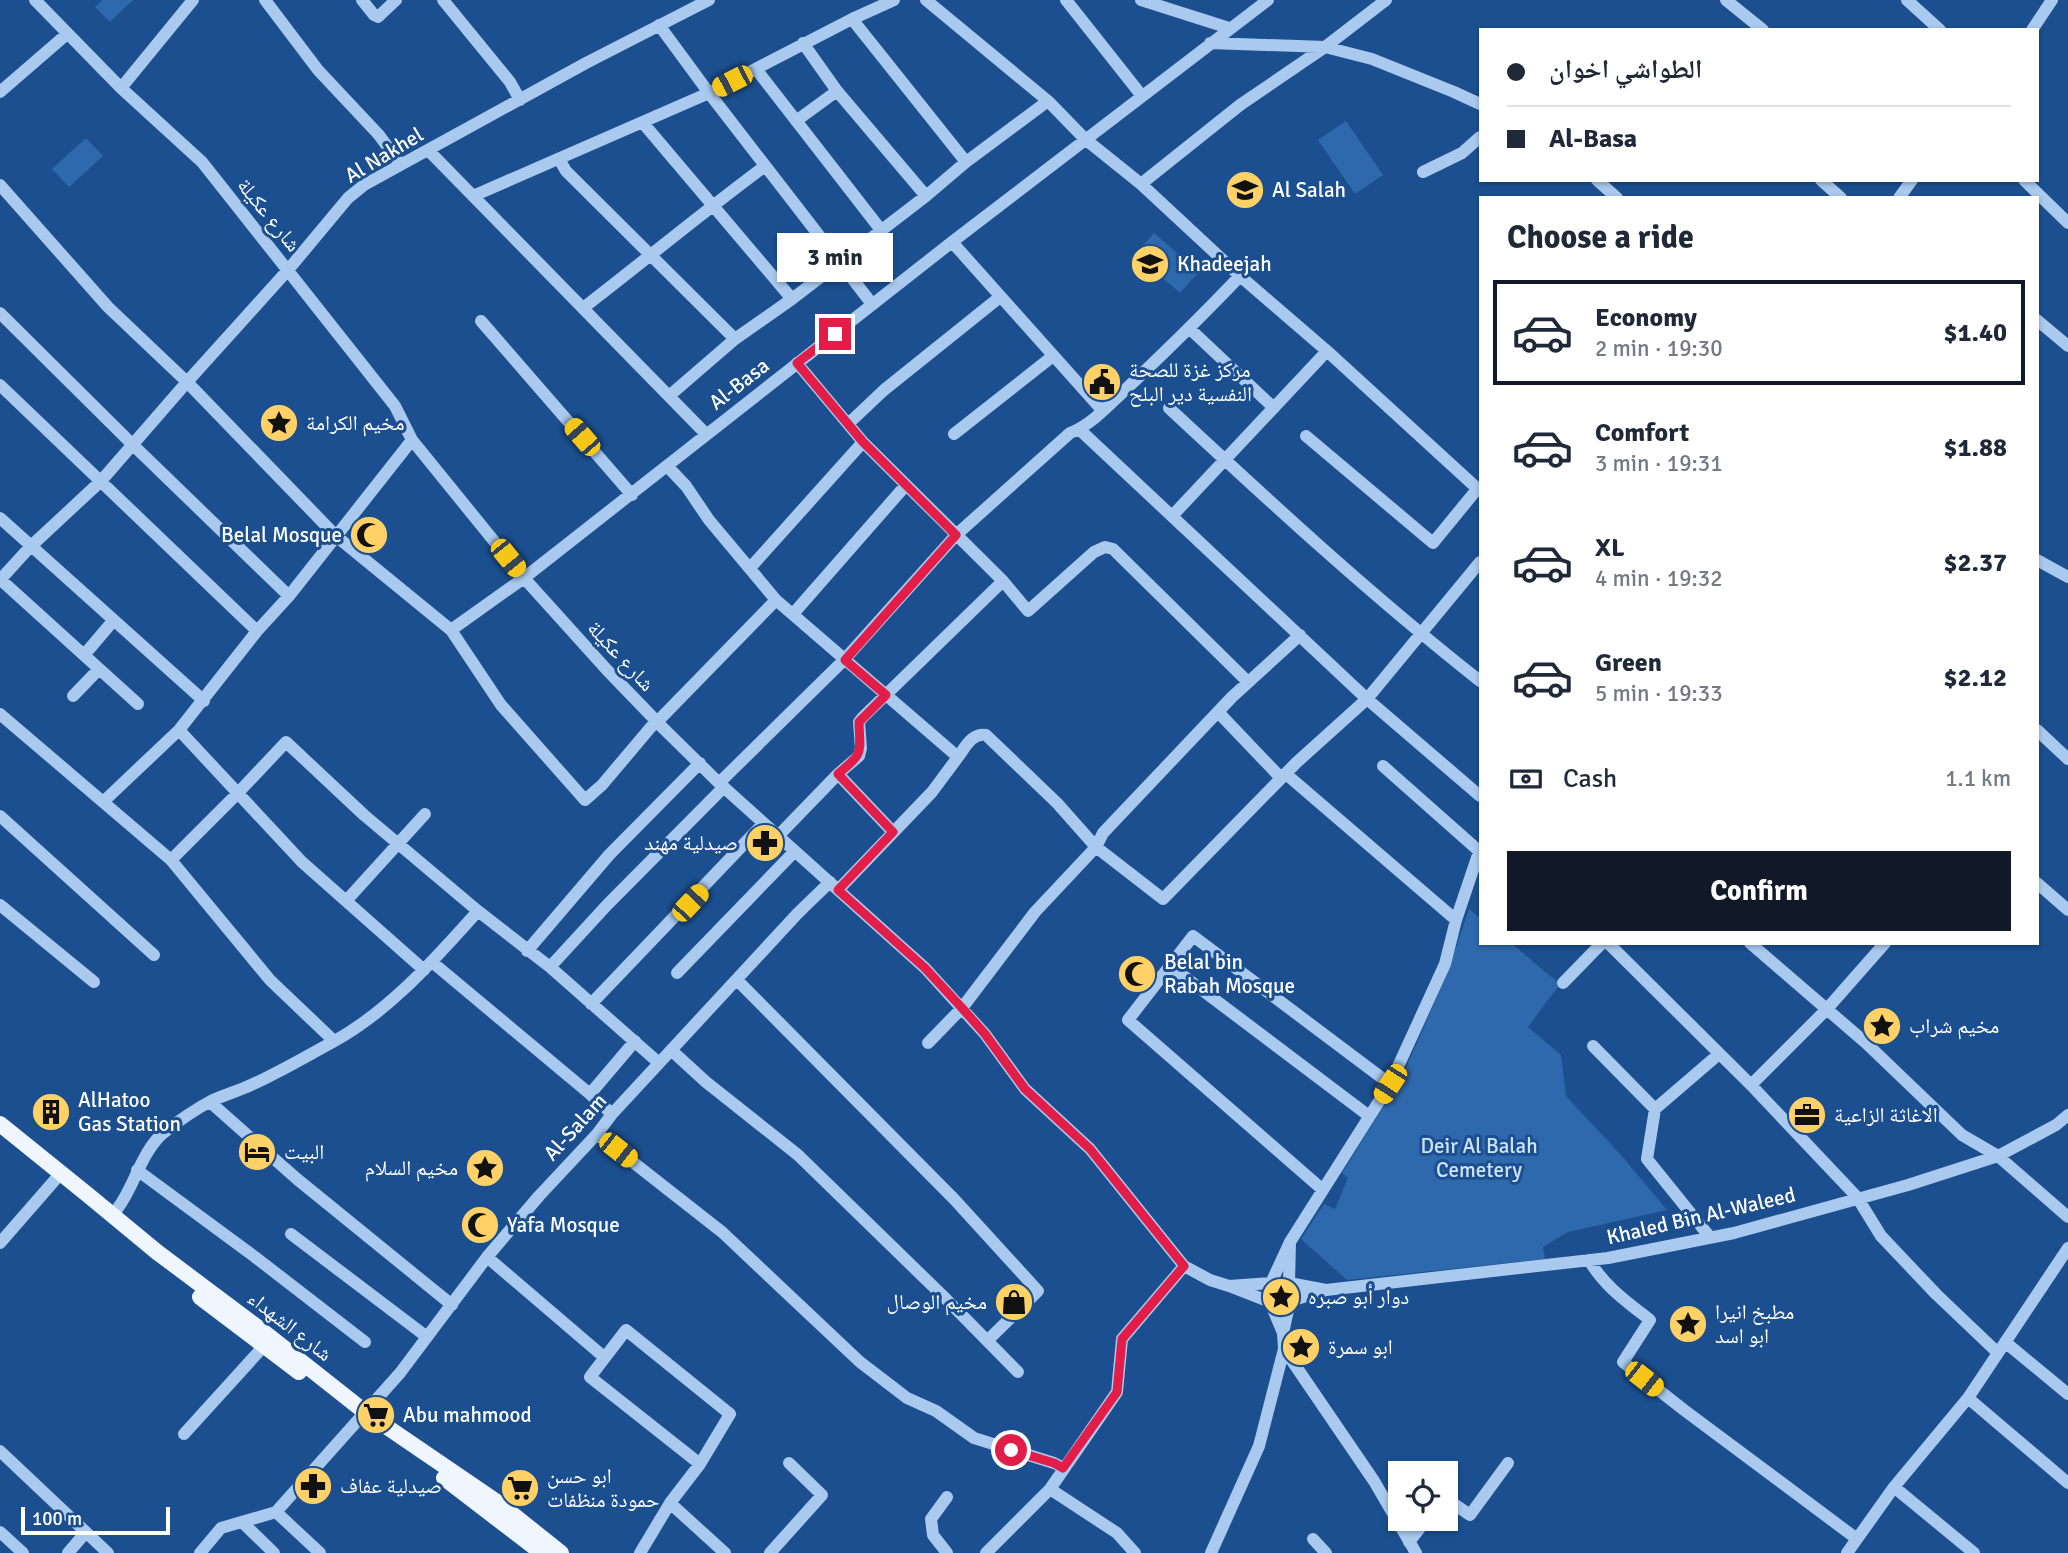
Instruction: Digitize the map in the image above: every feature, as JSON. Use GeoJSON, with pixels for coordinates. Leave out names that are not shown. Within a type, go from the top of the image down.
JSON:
{"type":"FeatureCollection","features":[{"type":"Feature","properties":{"kind":"main road","name":"شارع الشهداء"},"geometry":{"type":"LineString","coordinates":[[0,1124],[58,1177],[263,1347],[496,1502],[561,1553]]}},
{"type":"Feature","properties":{"kind":"main road","name":"شارع الشهداء"},"geometry":{"type":"LineString","coordinates":[[0,1134],[265,1333],[363,1415],[542,1553]]}},
{"type":"Feature","properties":{"kind":"street","name":"شارع عكيلة"},"geometry":{"type":"LineString","coordinates":[[35,0],[121,88],[202,162],[395,406],[412,440],[524,578],[657,722],[763,824],[925,968],[985,1034],[1025,1089],[1090,1149],[1184,1266],[1210,1280],[1270,1302]]}},
{"type":"Feature","properties":{"kind":"street"},"geometry":{"type":"LineString","coordinates":[[121,88],[193,0]]}},
{"type":"Feature","properties":{"kind":"street"},"geometry":{"type":"LineString","coordinates":[[265,0],[318,70],[379,135],[400,164]]}},
{"type":"Feature","properties":{"kind":"street"},"geometry":{"type":"LineString","coordinates":[[362,0],[378,17],[396,0]]}},
{"type":"Feature","properties":{"kind":"street"},"geometry":{"type":"LineString","coordinates":[[443,0],[510,82],[520,100]]}},
{"type":"Feature","properties":{"kind":"street","name":"Al Nakhel"},"geometry":{"type":"LineString","coordinates":[[0,580],[30,547],[101,481],[288,270],[348,198],[364,185],[400,164],[709,0]]}},
{"type":"Feature","properties":{"kind":"street"},"geometry":{"type":"LineString","coordinates":[[473,196],[709,93],[803,43],[894,0]]}},
{"type":"Feature","properties":{"kind":"street"},"geometry":{"type":"LineString","coordinates":[[926,0],[1048,101],[1085,139],[1141,184],[1479,489],[1433,542],[1306,436]]}},
{"type":"Feature","properties":{"kind":"street"},"geometry":{"type":"LineString","coordinates":[[1066,0],[1142,96]]}},
{"type":"Feature","properties":{"kind":"street"},"geometry":{"type":"LineString","coordinates":[[1141,0],[1229,28]]}},
{"type":"Feature","properties":{"kind":"street","name":"Al-Basa"},"geometry":{"type":"LineString","coordinates":[[452,630],[632,495],[872,304],[1268,0]]}},
{"type":"Feature","properties":{"kind":"street"},"geometry":{"type":"LineString","coordinates":[[1141,184],[1240,105],[1325,47],[1386,0]]}},
{"type":"Feature","properties":{"kind":"street"},"geometry":{"type":"LineString","coordinates":[[1726,0],[1761,28]]}},
{"type":"Feature","properties":{"kind":"street"},"geometry":{"type":"LineString","coordinates":[[1907,0],[1938,28]]}},
{"type":"Feature","properties":{"kind":"street"},"geometry":{"type":"LineString","coordinates":[[2033,28],[2052,0]]}},
{"type":"Feature","properties":{"kind":"street"},"geometry":{"type":"LineString","coordinates":[[852,19],[966,162]]}},
{"type":"Feature","properties":{"kind":"street"},"geometry":{"type":"LineString","coordinates":[[659,25],[872,304]]}},
{"type":"Feature","properties":{"kind":"street"},"geometry":{"type":"LineString","coordinates":[[0,92],[67,34]]}},
{"type":"Feature","properties":{"kind":"street"},"geometry":{"type":"LineString","coordinates":[[803,43],[837,91],[926,196]]}},
{"type":"Feature","properties":{"kind":"street"},"geometry":{"type":"LineString","coordinates":[[1210,43],[1325,47],[1372,59],[1479,104]]}},
{"type":"Feature","properties":{"kind":"street"},"geometry":{"type":"LineString","coordinates":[[756,69],[881,230]]}},
{"type":"Feature","properties":{"kind":"street"},"geometry":{"type":"LineString","coordinates":[[796,121],[837,91]]}},
{"type":"Feature","properties":{"kind":"street"},"geometry":{"type":"LineString","coordinates":[[668,396],[735,339],[792,299],[1048,101]]}},
{"type":"Feature","properties":{"kind":"street"},"geometry":{"type":"LineString","coordinates":[[643,123],[792,299]]}},
{"type":"Feature","properties":{"kind":"street"},"geometry":{"type":"LineString","coordinates":[[1423,172],[1462,153],[1479,138]]}},
{"type":"Feature","properties":{"kind":"street"},"geometry":{"type":"LineString","coordinates":[[428,150],[706,434]]}},
{"type":"Feature","properties":{"kind":"street"},"geometry":{"type":"LineString","coordinates":[[559,159],[566,171],[735,339]]}},
{"type":"Feature","properties":{"kind":"street"},"geometry":{"type":"LineString","coordinates":[[583,308],[765,166]]}},
{"type":"Feature","properties":{"kind":"street"},"geometry":{"type":"LineString","coordinates":[[1599,182],[1615,196]]}},
{"type":"Feature","properties":{"kind":"street"},"geometry":{"type":"LineString","coordinates":[[1823,182],[1839,196]]}},
{"type":"Feature","properties":{"kind":"street"},"geometry":{"type":"LineString","coordinates":[[2026,182],[2068,223]]}},
{"type":"Feature","properties":{"kind":"street"},"geometry":{"type":"LineString","coordinates":[[0,185],[108,307],[187,382],[335,536],[452,630],[501,705],[585,800],[776,600]]}},
{"type":"Feature","properties":{"kind":"street"},"geometry":{"type":"LineString","coordinates":[[952,242],[1102,410]]}},
{"type":"Feature","properties":{"kind":"street"},"geometry":{"type":"LineString","coordinates":[[550,967],[845,660],[956,535],[1070,433],[1080,430],[1102,410],[1190,329],[1240,276]]}},
{"type":"Feature","properties":{"kind":"street"},"geometry":{"type":"LineString","coordinates":[[848,424],[884,390],[1000,297]]}},
{"type":"Feature","properties":{"kind":"street"},"geometry":{"type":"LineString","coordinates":[[0,313],[289,596]]}},
{"type":"Feature","properties":{"kind":"street"},"geometry":{"type":"LineString","coordinates":[[481,321],[632,495]]}},
{"type":"Feature","properties":{"kind":"street"},"geometry":{"type":"LineString","coordinates":[[2039,322],[2068,346]]}},
{"type":"Feature","properties":{"kind":"street"},"geometry":{"type":"LineString","coordinates":[[1190,329],[1274,408]]}},
{"type":"Feature","properties":{"kind":"street"},"geometry":{"type":"LineString","coordinates":[[1173,515],[1327,351]]}},
{"type":"Feature","properties":{"kind":"street"},"geometry":{"type":"LineString","coordinates":[[954,434],[1053,356]]}},
{"type":"Feature","properties":{"kind":"street"},"geometry":{"type":"LineString","coordinates":[[797,363],[863,442],[1003,581],[1028,611],[1094,552],[1105,547],[1113,549],[1248,682]]}},
{"type":"Feature","properties":{"kind":"street"},"geometry":{"type":"LineString","coordinates":[[0,385],[257,631]]}},
{"type":"Feature","properties":{"kind":"street"},"geometry":{"type":"LineString","coordinates":[[1170,408],[1421,634],[1479,680]]}},
{"type":"Feature","properties":{"kind":"street"},"geometry":{"type":"LineString","coordinates":[[1080,430],[1367,699],[1479,795]]}},
{"type":"Feature","properties":{"kind":"street"},"geometry":{"type":"LineString","coordinates":[[103,802],[179,730],[204,701],[257,631],[289,596],[412,440]]}},
{"type":"Feature","properties":{"kind":"street"},"geometry":{"type":"LineString","coordinates":[[750,568],[863,442]]}},
{"type":"Feature","properties":{"kind":"street"},"geometry":{"type":"LineString","coordinates":[[667,466],[687,486],[709,520],[776,600],[958,757]]}},
{"type":"Feature","properties":{"kind":"street"},"geometry":{"type":"LineString","coordinates":[[793,614],[906,485]]}},
{"type":"Feature","properties":{"kind":"street"},"geometry":{"type":"LineString","coordinates":[[0,519],[204,701]]}},
{"type":"Feature","properties":{"kind":"street"},"geometry":{"type":"LineString","coordinates":[[2039,561],[2068,577]]}},
{"type":"Feature","properties":{"kind":"street"},"geometry":{"type":"LineString","coordinates":[[1096,847],[1163,899],[1283,776],[1367,699],[1479,563]]}},
{"type":"Feature","properties":{"kind":"street"},"geometry":{"type":"LineString","coordinates":[[0,580],[85,653],[138,704]]}},
{"type":"Feature","properties":{"kind":"street"},"geometry":{"type":"LineString","coordinates":[[778,836],[859,756],[859,722],[1003,581]]}},
{"type":"Feature","properties":{"kind":"street"},"geometry":{"type":"LineString","coordinates":[[85,653],[113,621]]}},
{"type":"Feature","properties":{"kind":"street"},"geometry":{"type":"LineString","coordinates":[[928,1043],[962,1008],[1035,912],[1096,847],[1103,833],[1217,712],[1300,635]]}},
{"type":"Feature","properties":{"kind":"street"},"geometry":{"type":"LineString","coordinates":[[74,696],[99,669]]}},
{"type":"Feature","properties":{"kind":"street"},"geometry":{"type":"LineString","coordinates":[[1217,712],[1283,776],[1455,920]]}},
{"type":"Feature","properties":{"kind":"street"},"geometry":{"type":"LineString","coordinates":[[0,714],[171,859],[270,980],[334,1041]]}},
{"type":"Feature","properties":{"kind":"street"},"geometry":{"type":"LineString","coordinates":[[179,730],[302,862],[346,901],[612,1114]]}},
{"type":"Feature","properties":{"kind":"street"},"geometry":{"type":"LineString","coordinates":[[2039,732],[2068,759]]}},
{"type":"Feature","properties":{"kind":"street","name":"Al-Salam"},"geometry":{"type":"LineString","coordinates":[[275,1512],[400,1373],[487,1257],[612,1114],[798,913],[834,886],[932,792],[973,737],[986,735],[1056,803],[1096,847]]}},
{"type":"Feature","properties":{"kind":"street"},"geometry":{"type":"LineString","coordinates":[[171,859],[286,742],[364,815],[478,911],[550,967],[659,1063]]}},
{"type":"Feature","properties":{"kind":"street"},"geometry":{"type":"LineString","coordinates":[[527,951],[609,855],[699,763]]}},
{"type":"Feature","properties":{"kind":"street"},"geometry":{"type":"LineString","coordinates":[[1383,766],[1479,849]]}},
{"type":"Feature","properties":{"kind":"street"},"geometry":{"type":"LineString","coordinates":[[838,774],[893,832]]}},
{"type":"Feature","properties":{"kind":"street"},"geometry":{"type":"LineString","coordinates":[[346,901],[425,814]]}},
{"type":"Feature","properties":{"kind":"street"},"geometry":{"type":"LineString","coordinates":[[0,816],[155,955]]}},
{"type":"Feature","properties":{"kind":"street"},"geometry":{"type":"LineString","coordinates":[[591,1004],[763,824]]}},
{"type":"Feature","properties":{"kind":"street"},"geometry":{"type":"LineString","coordinates":[[677,974],[795,851]]}},
{"type":"Feature","properties":{"kind":"street"},"geometry":{"type":"LineString","coordinates":[[1283,1333],[1266,1294],[1290,1242],[1390,1084],[1445,964],[1455,920],[1479,853]]}},
{"type":"Feature","properties":{"kind":"street"},"geometry":{"type":"LineString","coordinates":[[2039,885],[2068,910]]}},
{"type":"Feature","properties":{"kind":"street"},"geometry":{"type":"LineString","coordinates":[[0,905],[94,982]]}},
{"type":"Feature","properties":{"kind":"street"},"geometry":{"type":"LineString","coordinates":[[111,1215],[121,1205],[137,1170],[160,1137],[184,1117],[210,1102],[252,1085],[334,1041],[377,1013],[428,966],[478,911]]}},
{"type":"Feature","properties":{"kind":"street"},"geometry":{"type":"LineString","coordinates":[[1323,1190],[1128,1020],[1193,936],[1390,1084]]}},
{"type":"Feature","properties":{"kind":"street"},"geometry":{"type":"LineString","coordinates":[[1563,983],[1600,945]]}},
{"type":"Feature","properties":{"kind":"street"},"geometry":{"type":"LineString","coordinates":[[1610,945],[1751,1085],[1857,1197],[1881,1236],[1936,1294],[2002,1347],[2068,1394]]}},
{"type":"Feature","properties":{"kind":"street"},"geometry":{"type":"LineString","coordinates":[[1752,945],[1866,1043],[1962,1135],[1998,1156],[2068,1217]]}},
{"type":"Feature","properties":{"kind":"street"},"geometry":{"type":"LineString","coordinates":[[1751,1085],[1826,1010],[1883,945]]}},
{"type":"Feature","properties":{"kind":"street"},"geometry":{"type":"LineString","coordinates":[[1169,965],[1369,1116]]}},
{"type":"Feature","properties":{"kind":"street"},"geometry":{"type":"LineString","coordinates":[[737,980],[954,1199],[1038,1291],[988,1340]]}},
{"type":"Feature","properties":{"kind":"street"},"geometry":{"type":"LineString","coordinates":[[590,1094],[635,1041]]}},
{"type":"Feature","properties":{"kind":"street"},"geometry":{"type":"LineString","coordinates":[[1593,1046],[1655,1109]]}},
{"type":"Feature","properties":{"kind":"street"},"geometry":{"type":"LineString","coordinates":[[671,1050],[706,1082],[798,1155],[1018,1372]]}},
{"type":"Feature","properties":{"kind":"street"},"geometry":{"type":"LineString","coordinates":[[1709,1236],[1647,1159],[1655,1109],[1720,1054]]}},
{"type":"Feature","properties":{"kind":"street"},"geometry":{"type":"LineString","coordinates":[[210,1102],[297,1179],[452,1305]]}},
{"type":"Feature","properties":{"kind":"street","name":"Khaled Bin Al-Waleed"},"geometry":{"type":"LineString","coordinates":[[1326,1290],[1608,1258],[1734,1233],[1908,1185],[1998,1156],[2056,1125],[2068,1115]]}},
{"type":"Feature","properties":{"kind":"street"},"geometry":{"type":"LineString","coordinates":[[2056,1125],[2068,1132]]}},
{"type":"Feature","properties":{"kind":"street"},"geometry":{"type":"LineString","coordinates":[[597,1134],[722,1232],[860,1362],[907,1398],[936,1411],[974,1438],[1063,1468]]}},
{"type":"Feature","properties":{"kind":"street"},"geometry":{"type":"LineString","coordinates":[[137,1170],[365,1342]]}},
{"type":"Feature","properties":{"kind":"street"},"geometry":{"type":"LineString","coordinates":[[0,1243],[58,1177]]}},
{"type":"Feature","properties":{"kind":"street"},"geometry":{"type":"LineString","coordinates":[[291,1234],[427,1336]]}},
{"type":"Feature","properties":{"kind":"street"},"geometry":{"type":"LineString","coordinates":[[1211,1553],[1259,1446],[1284,1349],[1283,1333],[1293,1290],[1289,1283],[1290,1242]]}},
{"type":"Feature","properties":{"kind":"street"},"geometry":{"type":"LineString","coordinates":[[1847,1553],[1894,1487],[1968,1398],[2068,1248]]}},
{"type":"Feature","properties":{"kind":"street"},"geometry":{"type":"LineString","coordinates":[[487,1257],[604,1357]]}},
{"type":"Feature","properties":{"kind":"street"},"geometry":{"type":"LineString","coordinates":[[1589,1260],[1598,1276],[1650,1320],[1623,1362],[1857,1539]]}},
{"type":"Feature","properties":{"kind":"street"},"geometry":{"type":"LineString","coordinates":[[986,1553],[1050,1489],[1117,1392],[1122,1339],[1184,1266]]}},
{"type":"Feature","properties":{"kind":"street"},"geometry":{"type":"LineString","coordinates":[[1229,1286],[1280,1280],[1326,1290]]}},
{"type":"Feature","properties":{"kind":"street"},"geometry":{"type":"LineString","coordinates":[[1270,1302],[1282,1306],[1326,1290]]}},
{"type":"Feature","properties":{"kind":"street"},"geometry":{"type":"LineString","coordinates":[[640,1553],[670,1503],[700,1464],[730,1413],[626,1330],[590,1377],[700,1464]]}},
{"type":"Feature","properties":{"kind":"street"},"geometry":{"type":"LineString","coordinates":[[184,1434],[263,1347]]}},
{"type":"Feature","properties":{"kind":"street"},"geometry":{"type":"LineString","coordinates":[[1284,1349],[1374,1481],[1413,1547]]}},
{"type":"Feature","properties":{"kind":"street"},"geometry":{"type":"LineString","coordinates":[[1968,1398],[2068,1483]]}},
{"type":"Feature","properties":{"kind":"street"},"geometry":{"type":"LineString","coordinates":[[0,1451],[107,1553]]}},
{"type":"Feature","properties":{"kind":"street"},"geometry":{"type":"LineString","coordinates":[[770,1553],[822,1495],[789,1463]]}},
{"type":"Feature","properties":{"kind":"street"},"geometry":{"type":"LineString","coordinates":[[1458,1507],[1470,1515],[1508,1463]]}},
{"type":"Feature","properties":{"kind":"street"},"geometry":{"type":"LineString","coordinates":[[1894,1487],[1974,1553]]}},
{"type":"Feature","properties":{"kind":"street"},"geometry":{"type":"LineString","coordinates":[[1050,1489],[1117,1533],[1135,1553]]}},
{"type":"Feature","properties":{"kind":"street"},"geometry":{"type":"LineString","coordinates":[[939,1551],[931,1519],[947,1497]]}},
{"type":"Feature","properties":{"kind":"street"},"geometry":{"type":"LineString","coordinates":[[670,1503],[725,1553]]}},
{"type":"Feature","properties":{"kind":"street"},"geometry":{"type":"LineString","coordinates":[[200,1553],[221,1528],[275,1512],[320,1553]]}},
{"type":"Feature","properties":{"kind":"street"},"geometry":{"type":"LineString","coordinates":[[243,1523],[274,1553]]}},
{"type":"Feature","properties":{"kind":"street"},"geometry":{"type":"LineString","coordinates":[[1413,1547],[1421,1531]]}},
{"type":"Feature","properties":{"kind":"street"},"geometry":{"type":"LineString","coordinates":[[0,1532],[23,1553]]}},
{"type":"Feature","properties":{"kind":"street"},"geometry":{"type":"LineString","coordinates":[[68,1553],[86,1532]]}},
{"type":"Feature","properties":{"kind":"street"},"geometry":{"type":"LineString","coordinates":[[1313,1539],[1326,1553]]}},
{"type":"Feature","properties":{"kind":"green space"},"geometry":{"type":"Polygon","coordinates":[[[103,0],[133,0],[110,22],[95,7],[103,0]]]}},
{"type":"Feature","properties":{"kind":"green space"},"geometry":{"type":"Polygon","coordinates":[[[1346,121],[1383,175],[1355,194],[1318,140],[1346,121]]]}},
{"type":"Feature","properties":{"kind":"green space"},"geometry":{"type":"Polygon","coordinates":[[[86,138],[103,156],[69,187],[52,169],[86,138]]]}},
{"type":"Feature","properties":{"kind":"green space"},"geometry":{"type":"Polygon","coordinates":[[[1154,233],[1199,272],[1180,293],[1135,254],[1154,233]]]}},
{"type":"Feature","properties":{"kind":"green space","name":"Deir Al Balah Cemetery"},"geometry":{"type":"Polygon","coordinates":[[[1469,909],[1479,917],[1479,945],[1513,945],[1560,984],[1528,1027],[1561,1055],[1566,1096],[1667,1210],[1568,1232],[1543,1247],[1545,1259],[1347,1280],[1301,1239],[1324,1204],[1335,1209],[1348,1178],[1342,1173],[1402,1077],[1447,974],[1469,909]]]}},
{"type":"Feature","properties":{"kind":"place","name":"Al Salah"},"geometry":{"type":"Point","coordinates":[1245,190]}},
{"type":"Feature","properties":{"kind":"place","name":"Khadeejah"},"geometry":{"type":"Point","coordinates":[1150,264]}},
{"type":"Feature","properties":{"kind":"place","name":"مركز غزة للصحة النفسية دير البلح"},"geometry":{"type":"Point","coordinates":[1102,382]}},
{"type":"Feature","properties":{"kind":"place","name":"مخيم الكرامة"},"geometry":{"type":"Point","coordinates":[279,423]}},
{"type":"Feature","properties":{"kind":"place","name":"Belal Mosque"},"geometry":{"type":"Point","coordinates":[369,535]}},
{"type":"Feature","properties":{"kind":"place","name":"صيدلية مهند"},"geometry":{"type":"Point","coordinates":[765,843]}},
{"type":"Feature","properties":{"kind":"place","name":"Belal bin Rabah Mosque"},"geometry":{"type":"Point","coordinates":[1137,974]}},
{"type":"Feature","properties":{"kind":"place","name":"مخيم شراب"},"geometry":{"type":"Point","coordinates":[1882,1026]}},
{"type":"Feature","properties":{"kind":"place","name":"AlHatoo Gas Station"},"geometry":{"type":"Point","coordinates":[51,1112]}},
{"type":"Feature","properties":{"kind":"place","name":"الاغاثة الزاعية"},"geometry":{"type":"Point","coordinates":[1807,1115]}},
{"type":"Feature","properties":{"kind":"place","name":"البيت"},"geometry":{"type":"Point","coordinates":[257,1152]}},
{"type":"Feature","properties":{"kind":"place","name":"مخيم السلام"},"geometry":{"type":"Point","coordinates":[485,1168]}},
{"type":"Feature","properties":{"kind":"place","name":"Yafa Mosque"},"geometry":{"type":"Point","coordinates":[480,1225]}},
{"type":"Feature","properties":{"kind":"place","name":"دوار أبو صبره"},"geometry":{"type":"Point","coordinates":[1281,1297]}},
{"type":"Feature","properties":{"kind":"place","name":"مخيم الوصال"},"geometry":{"type":"Point","coordinates":[1014,1302]}},
{"type":"Feature","properties":{"kind":"place","name":"مطبخ انيرا ابو اسد"},"geometry":{"type":"Point","coordinates":[1688,1324]}},
{"type":"Feature","properties":{"kind":"place","name":"ابو سمرة"},"geometry":{"type":"Point","coordinates":[1301,1347]}},
{"type":"Feature","properties":{"kind":"place","name":"Abu mahmood"},"geometry":{"type":"Point","coordinates":[376,1415]}},
{"type":"Feature","properties":{"kind":"place","name":"صيدلية عفاف"},"geometry":{"type":"Point","coordinates":[313,1486]}},
{"type":"Feature","properties":{"kind":"place","name":"ابو حسن حمودة منظفات"},"geometry":{"type":"Point","coordinates":[520,1488]}},
{"type":"Feature","properties":{"kind":"route"},"geometry":{"type":"LineString","coordinates":[[835,334],[797,363],[863,442],[956,535],[845,660],[886,695],[859,722],[859,756],[838,774],[893,832],[838,890],[925,968],[962,1008],[985,1034],[1025,1089],[1090,1149],[1184,1266],[1122,1339],[1117,1392],[1063,1468],[1011,1450]]}}]}
